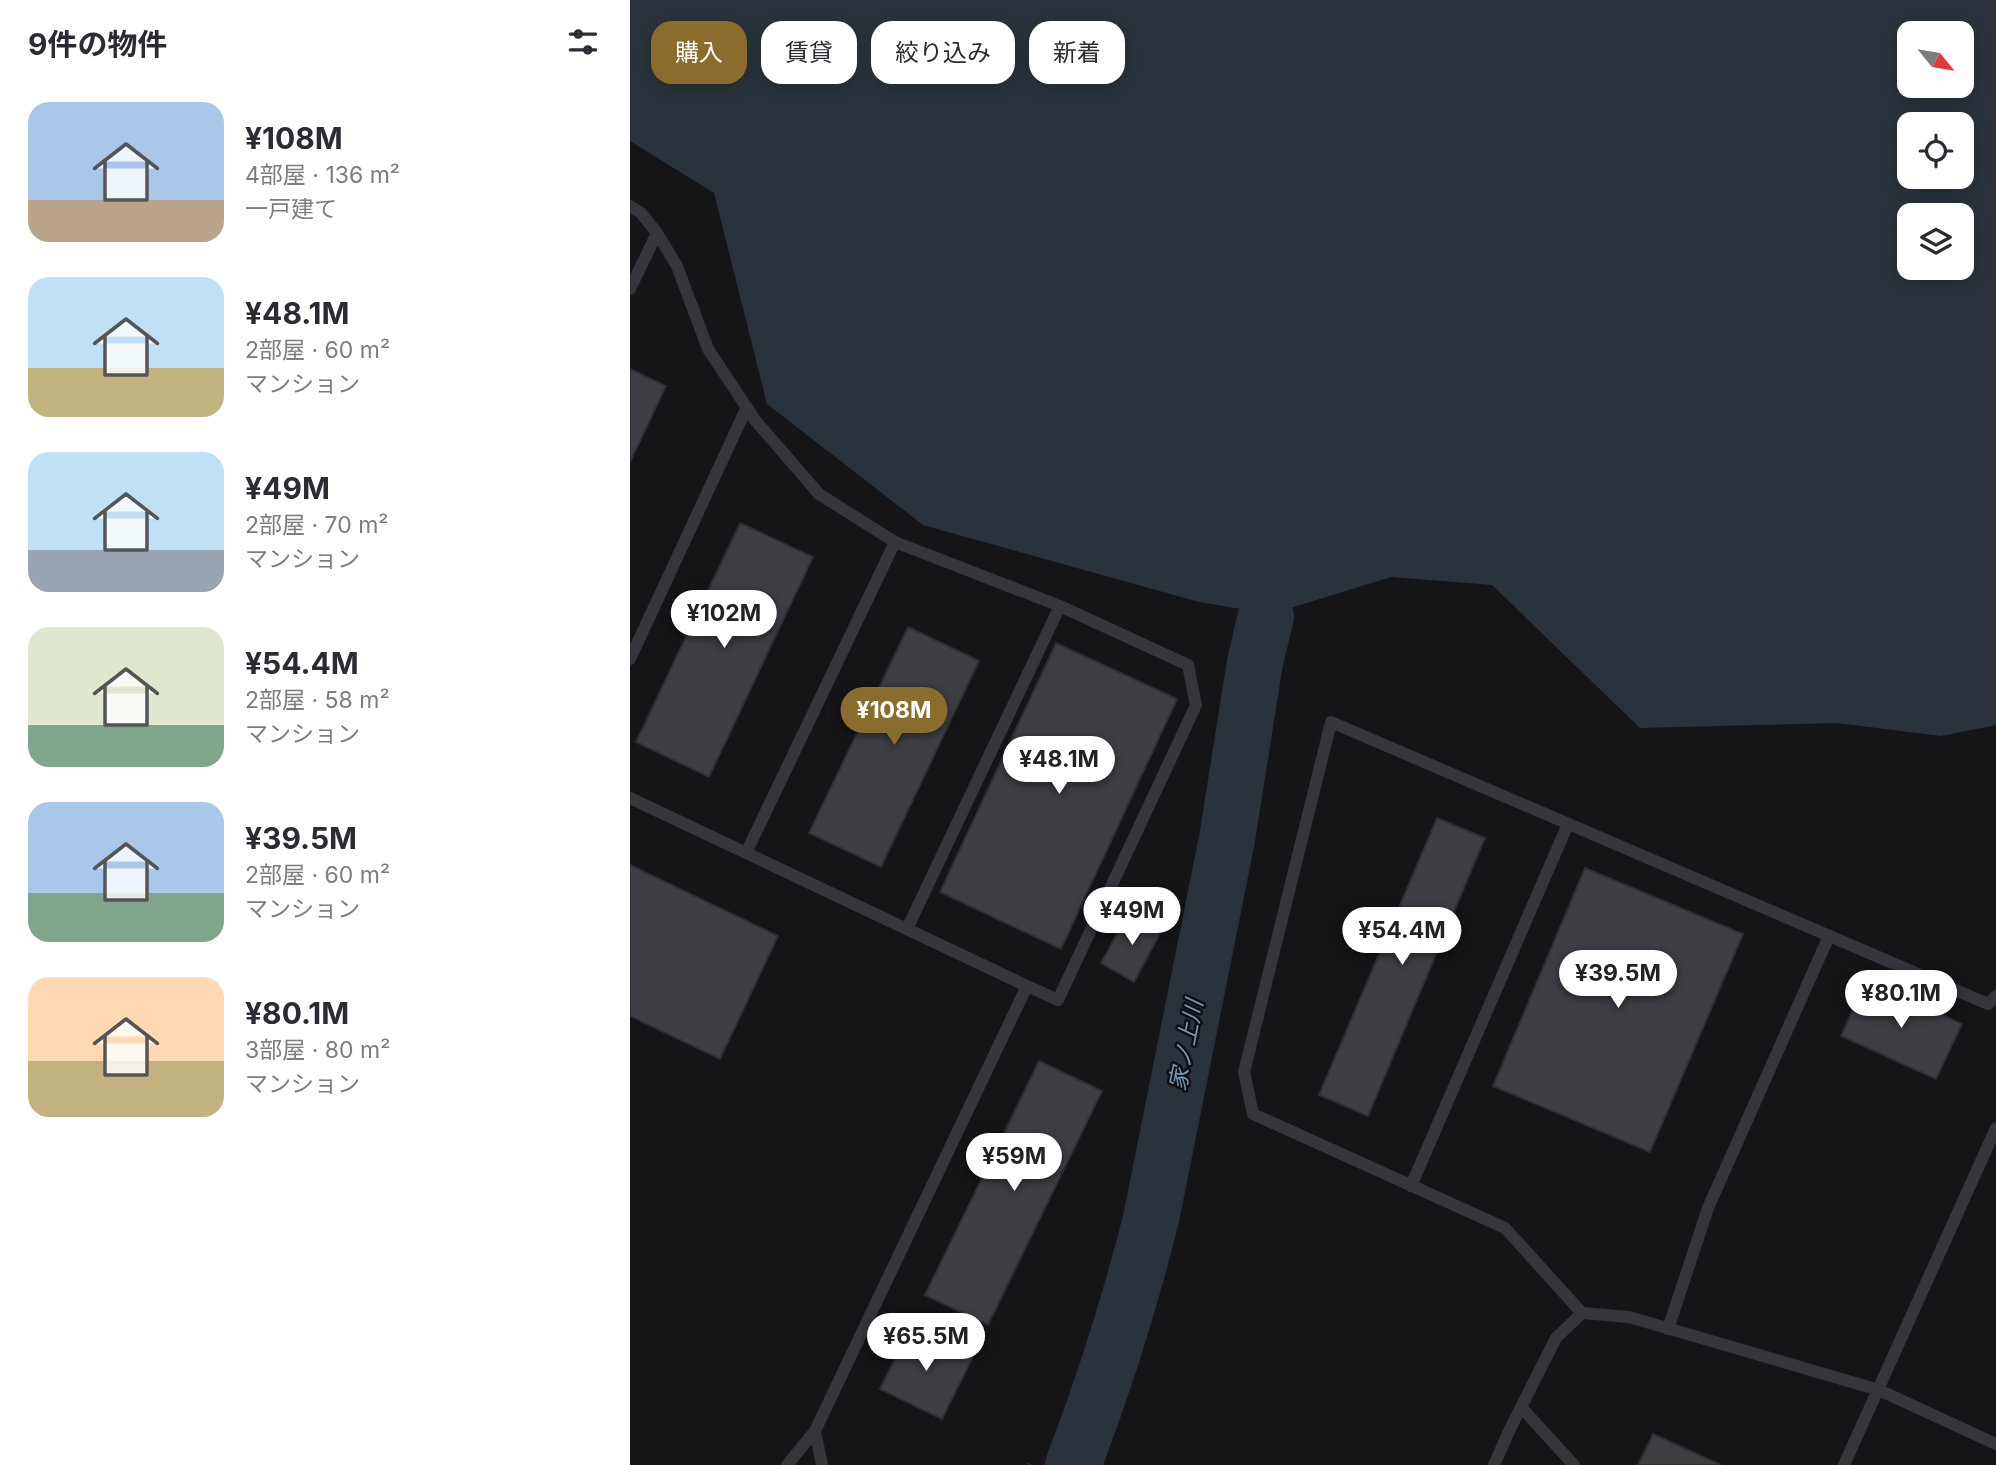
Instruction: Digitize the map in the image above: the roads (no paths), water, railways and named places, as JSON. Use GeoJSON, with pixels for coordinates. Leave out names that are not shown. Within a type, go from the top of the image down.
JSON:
{"type":"FeatureCollection","features":[{"type":"Feature","properties":{"kind":"lane"},"geometry":{"type":"LineString","coordinates":[[630,206],[641,213],[657,233],[677,267],[708,349],[755,420],[819,494],[895,542],[1060,606],[1188,665],[1196,705],[1058,1000],[630,797]]}},
{"type":"Feature","properties":{"kind":"lane"},"geometry":{"type":"LineString","coordinates":[[630,289],[657,233]]}},
{"type":"Feature","properties":{"kind":"lane"},"geometry":{"type":"LineString","coordinates":[[630,659],[747,407]]}},
{"type":"Feature","properties":{"kind":"lane"},"geometry":{"type":"LineString","coordinates":[[746,853],[895,542]]}},
{"type":"Feature","properties":{"kind":"lane"},"geometry":{"type":"LineString","coordinates":[[907,929],[1060,606]]}},
{"type":"Feature","properties":{"kind":"lane"},"geometry":{"type":"LineString","coordinates":[[1993,1003],[1829,936],[1331,722],[1244,1072],[1253,1114],[1505,1228],[1582,1313],[1629,1317],[1878,1390],[1996,1444]]}},
{"type":"Feature","properties":{"kind":"lane"},"geometry":{"type":"LineString","coordinates":[[1411,1185],[1568,824]]}},
{"type":"Feature","properties":{"kind":"lane"},"geometry":{"type":"LineString","coordinates":[[1668,1329],[1708,1208],[1829,936]]}},
{"type":"Feature","properties":{"kind":"lane"},"geometry":{"type":"LineString","coordinates":[[787,1465],[815,1431],[1027,986]]}},
{"type":"Feature","properties":{"kind":"lane"},"geometry":{"type":"LineString","coordinates":[[1844,1465],[1996,1128]]}},
{"type":"Feature","properties":{"kind":"lane"},"geometry":{"type":"LineString","coordinates":[[1494,1465],[1556,1338],[1582,1313]]}},
{"type":"Feature","properties":{"kind":"lane"},"geometry":{"type":"LineString","coordinates":[[1521,1407],[1574,1465]]}},
{"type":"Feature","properties":{"kind":"lane"},"geometry":{"type":"LineString","coordinates":[[815,1431],[822,1465]]}},
{"type":"Feature","properties":{"kind":"waterway","name":"家ノ上川"},"geometry":{"type":"LineString","coordinates":[[1073,1465],[1116,1343],[1151,1219],[1227,839],[1255,662],[1266,616]]}}]}
